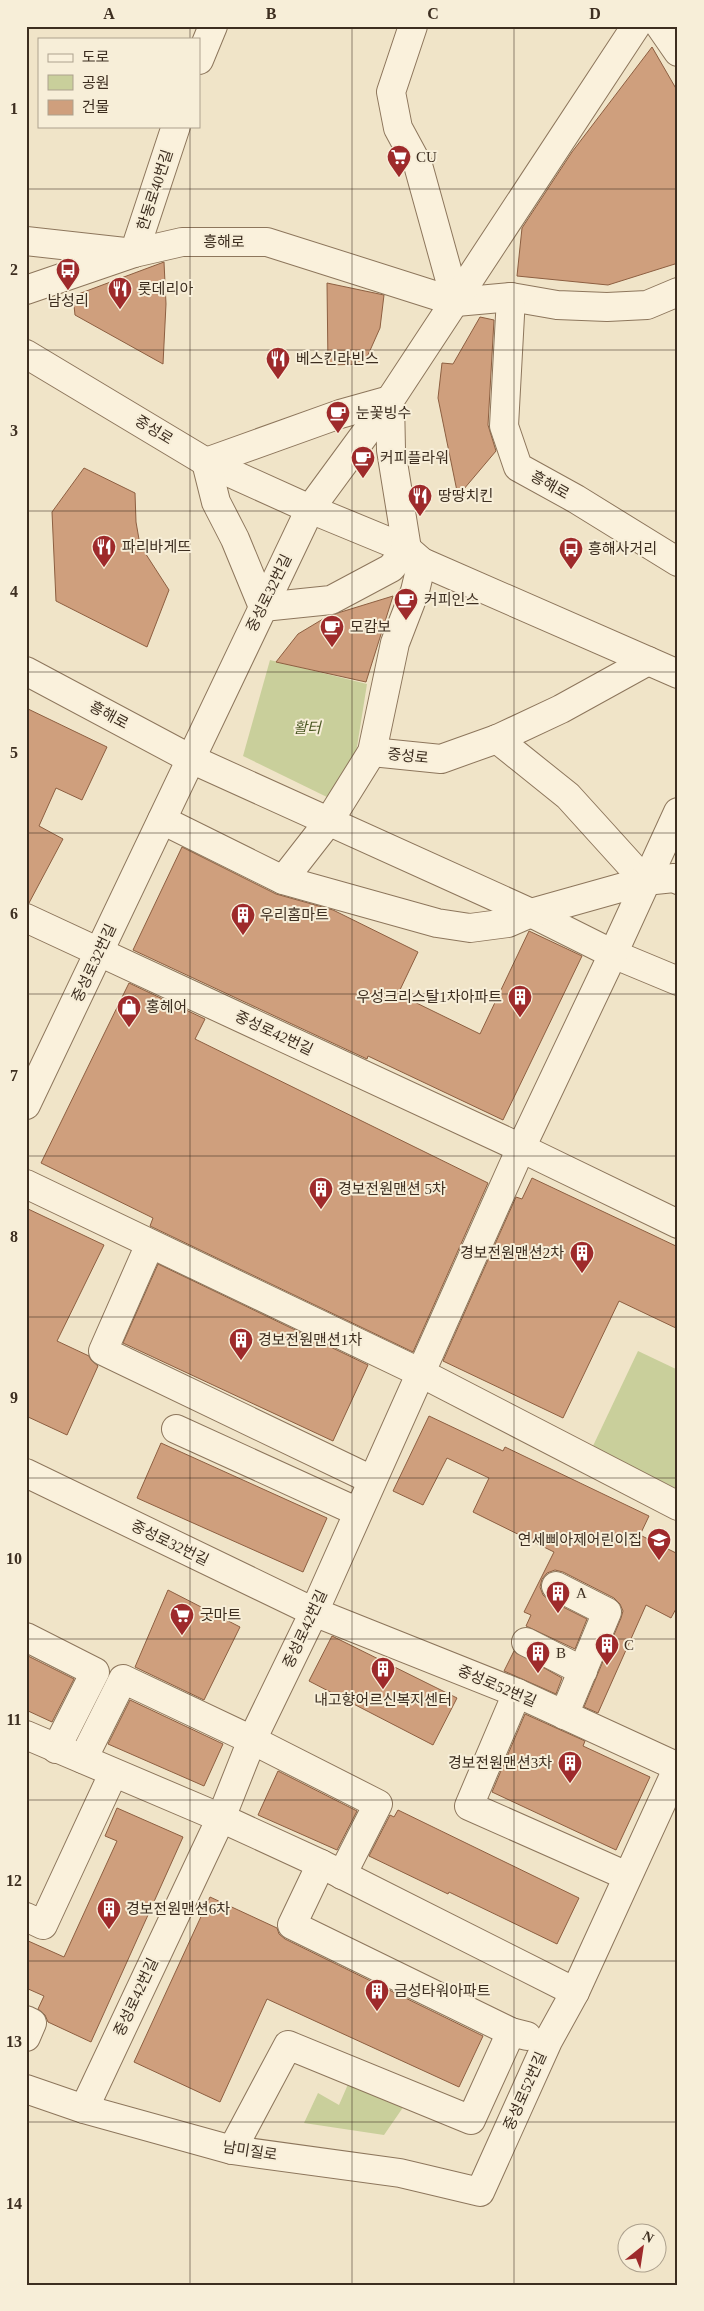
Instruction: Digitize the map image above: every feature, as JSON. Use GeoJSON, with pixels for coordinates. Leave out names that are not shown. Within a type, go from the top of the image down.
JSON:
{"type":"FeatureCollection","features":[{"type":"Feature","properties":{"kind":"street"},"geometry":{"type":"LineString","coordinates":[[200,58],[213,26]]}},
{"type":"Feature","properties":{"kind":"street"},"geometry":{"type":"LineString","coordinates":[[413,26],[391,92],[398,128],[418,166],[440,238],[456,302]]}},
{"type":"Feature","properties":{"kind":"street","name":"중성로32번길"},"geometry":{"type":"LineString","coordinates":[[26,1105],[310,509],[390,400],[636,26]]}},
{"type":"Feature","properties":{"kind":"street"},"geometry":{"type":"LineString","coordinates":[[660,26],[678,52]]}},
{"type":"Feature","properties":{"kind":"street","name":"한동로40번길"},"geometry":{"type":"LineString","coordinates":[[134,253],[175,128]]}},
{"type":"Feature","properties":{"kind":"street","name":"흥해로"},"geometry":{"type":"LineString","coordinates":[[26,241],[134,253]]}},
{"type":"Feature","properties":{"kind":"street","name":"흥해로"},"geometry":{"type":"LineString","coordinates":[[26,290],[134,253],[182,242],[268,242],[456,302],[511,297],[557,305],[607,307],[646,305],[678,292]]}},
{"type":"Feature","properties":{"kind":"street","name":"흥해로"},"geometry":{"type":"LineString","coordinates":[[511,297],[504,426],[518,467],[576,499],[678,562]]}},
{"type":"Feature","properties":{"kind":"street","name":"중성로"},"geometry":{"type":"LineString","coordinates":[[26,354],[206,462],[678,674]]}},
{"type":"Feature","properties":{"kind":"street"},"geometry":{"type":"LineString","coordinates":[[390,400],[391,450],[414,556],[331,600],[263,607],[235,538],[216,502],[206,462],[340,414],[390,400]]}},
{"type":"Feature","properties":{"kind":"street","name":"중성로"},"geometry":{"type":"LineString","coordinates":[[414,556],[415,591],[395,643],[372,752],[441,759],[497,739],[561,709],[648,661]]}},
{"type":"Feature","properties":{"kind":"street","name":"흥해로"},"geometry":{"type":"LineString","coordinates":[[26,671],[191,759]]}},
{"type":"Feature","properties":{"kind":"street"},"geometry":{"type":"LineString","coordinates":[[497,739],[568,796],[645,881]]}},
{"type":"Feature","properties":{"kind":"street"},"geometry":{"type":"LineString","coordinates":[[283,880],[329,821],[372,752]]}},
{"type":"Feature","properties":{"kind":"street"},"geometry":{"type":"LineString","coordinates":[[191,759],[532,913],[614,954],[678,981]]}},
{"type":"Feature","properties":{"kind":"street","name":"중성로42번길"},"geometry":{"type":"LineString","coordinates":[[84,2109],[220,1818],[252,1740],[314,1612],[419,1372],[521,1148],[614,954],[645,881],[678,812]]}},
{"type":"Feature","properties":{"kind":"street"},"geometry":{"type":"LineString","coordinates":[[162,820],[283,880],[437,923],[470,928],[508,923],[532,913],[645,881],[674,878],[678,880]]}},
{"type":"Feature","properties":{"kind":"street","name":"중성로42번길"},"geometry":{"type":"LineString","coordinates":[[26,918],[521,1148]]}},
{"type":"Feature","properties":{"kind":"street"},"geometry":{"type":"LineString","coordinates":[[521,1148],[678,1224]]}},
{"type":"Feature","properties":{"kind":"street"},"geometry":{"type":"LineString","coordinates":[[26,1184],[419,1372],[678,1506]]}},
{"type":"Feature","properties":{"kind":"street"},"geometry":{"type":"LineString","coordinates":[[150,1244],[102,1351],[372,1480]]}},
{"type":"Feature","properties":{"kind":"street"},"geometry":{"type":"LineString","coordinates":[[176,1429],[358,1512]]}},
{"type":"Feature","properties":{"kind":"street","name":"중성로32번길"},"geometry":{"type":"LineString","coordinates":[[26,1474],[314,1612]]}},
{"type":"Feature","properties":{"kind":"street"},"geometry":{"type":"LineString","coordinates":[[556,1586],[607,1612],[564,1715]]}},
{"type":"Feature","properties":{"kind":"street","name":"중성로52번길"},"geometry":{"type":"LineString","coordinates":[[314,1612],[516,1693],[678,1767],[575,1992],[548,2040],[480,2192]]}},
{"type":"Feature","properties":{"kind":"street"},"geometry":{"type":"LineString","coordinates":[[26,1637],[95,1672],[56,1749]]}},
{"type":"Feature","properties":{"kind":"street"},"geometry":{"type":"LineString","coordinates":[[526,1642],[582,1671]]}},
{"type":"Feature","properties":{"kind":"street"},"geometry":{"type":"LineString","coordinates":[[83,1759],[123,1679],[252,1740],[378,1804],[292,1924],[511,2032],[548,2040]]}},
{"type":"Feature","properties":{"kind":"street"},"geometry":{"type":"LineString","coordinates":[[516,1693],[469,1806],[627,1876]]}},
{"type":"Feature","properties":{"kind":"street"},"geometry":{"type":"LineString","coordinates":[[26,1735],[113,1774],[220,1818],[332,1869],[575,1992]]}},
{"type":"Feature","properties":{"kind":"street"},"geometry":{"type":"LineString","coordinates":[[26,1917],[43,1925],[113,1774]]}},
{"type":"Feature","properties":{"kind":"street"},"geometry":{"type":"LineString","coordinates":[[26,2020],[32,2023],[26,2037]]}},
{"type":"Feature","properties":{"kind":"street"},"geometry":{"type":"LineString","coordinates":[[232,2150],[288,2045],[471,2120],[511,2032]]}},
{"type":"Feature","properties":{"kind":"street","name":"남미질로"},"geometry":{"type":"LineString","coordinates":[[26,2089],[84,2109],[232,2150],[400,2173],[480,2192]]}},
{"type":"Feature","properties":{"kind":"green space","name":"활터"},"geometry":{"type":"Polygon","coordinates":[[[270,660],[367,684],[356,753],[331,799],[243,756],[270,660]]]}},
{"type":"Feature","properties":{"kind":"green space"},"geometry":{"type":"Polygon","coordinates":[[[638,1351],[678,1370],[678,1489],[592,1448],[638,1351]]]}},
{"type":"Feature","properties":{"kind":"green space"},"geometry":{"type":"Polygon","coordinates":[[[349,2082],[404,2106],[384,2135],[304,2123],[318,2093],[339,2105],[349,2082]]]}},
{"type":"Feature","properties":{"kind":"building"},"geometry":{"type":"Polygon","coordinates":[[[652,47],[678,92],[678,263],[608,285],[517,276],[522,228],[572,152],[652,47]]]}},
{"type":"Feature","properties":{"kind":"building","name":"롯데리아"},"geometry":{"type":"Polygon","coordinates":[[[164,262],[166,304],[163,364],[75,315],[73,296],[164,262]]]}},
{"type":"Feature","properties":{"kind":"building","name":"베스킨라빈스"},"geometry":{"type":"Polygon","coordinates":[[[327,283],[384,295],[380,328],[364,364],[328,365],[327,283]]]}},
{"type":"Feature","properties":{"kind":"building"},"geometry":{"type":"Polygon","coordinates":[[[480,317],[494,320],[488,425],[496,451],[458,496],[438,398],[442,363],[453,364],[480,317]]]}},
{"type":"Feature","properties":{"kind":"building","name":"파리바게뜨"},"geometry":{"type":"Polygon","coordinates":[[[84,468],[135,493],[136,522],[140,545],[169,590],[147,647],[56,601],[52,512],[84,468]]]}},
{"type":"Feature","properties":{"kind":"building","name":"모캄보"},"geometry":{"type":"Polygon","coordinates":[[[393,596],[366,682],[276,662],[298,634],[328,616],[393,596]]]}},
{"type":"Feature","properties":{"kind":"building"},"geometry":{"type":"Polygon","coordinates":[[[26,708],[107,747],[82,800],[56,788],[39,826],[63,839],[29,903],[26,903],[26,708]]]}},
{"type":"Feature","properties":{"kind":"building"},"geometry":{"type":"Polygon","coordinates":[[[182,847],[276,894],[333,910],[418,952],[398,994],[480,1034],[529,931],[582,956],[503,1120],[368,1056],[367,1059],[133,950],[182,847]]]}},
{"type":"Feature","properties":{"kind":"building","name":"경보전원맨션 5차"},"geometry":{"type":"Polygon","coordinates":[[[129,983],[205,1019],[195,1039],[488,1183],[413,1352],[150,1226],[153,1218],[41,1163],[129,983]]]}},
{"type":"Feature","properties":{"kind":"building","name":"경보전원맨션2차"},"geometry":{"type":"Polygon","coordinates":[[[532,1178],[678,1247],[678,1329],[619,1301],[563,1418],[443,1361],[516,1197],[522,1199],[532,1178]]]}},
{"type":"Feature","properties":{"kind":"building"},"geometry":{"type":"Polygon","coordinates":[[[26,1208],[104,1245],[57,1341],[89,1356],[98,1366],[67,1435],[26,1416],[26,1208]]]}},
{"type":"Feature","properties":{"kind":"building","name":"경보전원맨션1차"},"geometry":{"type":"Polygon","coordinates":[[[158,1264],[368,1365],[333,1441],[123,1343],[158,1264]]]}},
{"type":"Feature","properties":{"kind":"building"},"geometry":{"type":"Polygon","coordinates":[[[429,1416],[503,1451],[505,1447],[649,1516],[640,1535],[678,1554],[678,1605],[671,1618],[646,1605],[598,1713],[584,1707],[621,1618],[623,1611],[620,1604],[614,1598],[563,1572],[555,1570],[547,1573],[542,1579],[540,1587],[543,1595],[549,1600],[587,1619],[575,1649],[526,1626],[531,1615],[524,1612],[554,1552],[473,1512],[489,1478],[447,1458],[423,1505],[393,1491],[429,1416]]]}},
{"type":"Feature","properties":{"kind":"building"},"geometry":{"type":"Polygon","coordinates":[[[161,1443],[327,1518],[303,1572],[137,1498],[161,1443]]]}},
{"type":"Feature","properties":{"kind":"building","name":"굿마트"},"geometry":{"type":"Polygon","coordinates":[[[168,1590],[240,1627],[204,1700],[135,1667],[168,1590]]]}},
{"type":"Feature","properties":{"kind":"building","name":"내고향어르신복지센터"},"geometry":{"type":"Polygon","coordinates":[[[332,1636],[457,1698],[433,1745],[309,1681],[332,1636]]]}},
{"type":"Feature","properties":{"kind":"building","name":"B"},"geometry":{"type":"Polygon","coordinates":[[[514,1651],[562,1678],[556,1694],[504,1671],[514,1651]]]}},
{"type":"Feature","properties":{"kind":"building"},"geometry":{"type":"Polygon","coordinates":[[[26,1655],[74,1679],[52,1722],[26,1710],[26,1655]]]}},
{"type":"Feature","properties":{"kind":"building"},"geometry":{"type":"Polygon","coordinates":[[[130,1700],[223,1744],[204,1786],[108,1744],[130,1700]]]}},
{"type":"Feature","properties":{"kind":"building","name":"경보전원맨션3차"},"geometry":{"type":"Polygon","coordinates":[[[525,1714],[585,1741],[583,1746],[650,1777],[616,1850],[492,1792],[525,1714]]]}},
{"type":"Feature","properties":{"kind":"building"},"geometry":{"type":"Polygon","coordinates":[[[278,1771],[357,1811],[337,1850],[258,1815],[278,1771]]]}},
{"type":"Feature","properties":{"kind":"building","name":"경보전원맨션6차"},"geometry":{"type":"Polygon","coordinates":[[[117,1808],[183,1837],[91,2042],[48,2022],[45,2015],[38,2009],[44,1996],[26,1988],[26,1940],[64,1957],[117,1841],[105,1836],[117,1808]]]}},
{"type":"Feature","properties":{"kind":"building"},"geometry":{"type":"Polygon","coordinates":[[[398,1810],[579,1898],[557,1944],[369,1856],[390,1815],[394,1817],[398,1810]]]}},
{"type":"Feature","properties":{"kind":"building","name":"금성타워아파트"},"geometry":{"type":"Polygon","coordinates":[[[210,1897],[277,1928],[279,1934],[285,1939],[483,2036],[459,2087],[267,1999],[220,2102],[134,2062],[210,1897]]]}},
{"type":"Feature","properties":{"kind":"place","name":"CU"},"geometry":{"type":"Point","coordinates":[399,178]}},
{"type":"Feature","properties":{"kind":"place","name":"남성리"},"geometry":{"type":"Point","coordinates":[68,291]}},
{"type":"Feature","properties":{"kind":"place","name":"롯데리아"},"geometry":{"type":"Point","coordinates":[120,310]}},
{"type":"Feature","properties":{"kind":"place","name":"베스킨라빈스"},"geometry":{"type":"Point","coordinates":[278,380]}},
{"type":"Feature","properties":{"kind":"place","name":"눈꽃빙수"},"geometry":{"type":"Point","coordinates":[338,434]}},
{"type":"Feature","properties":{"kind":"place","name":"커피플라워"},"geometry":{"type":"Point","coordinates":[363,479]}},
{"type":"Feature","properties":{"kind":"place","name":"땅땅치킨"},"geometry":{"type":"Point","coordinates":[420,517]}},
{"type":"Feature","properties":{"kind":"place","name":"파리바게뜨"},"geometry":{"type":"Point","coordinates":[104,568]}},
{"type":"Feature","properties":{"kind":"place","name":"흥해사거리"},"geometry":{"type":"Point","coordinates":[571,570]}},
{"type":"Feature","properties":{"kind":"place","name":"커피인스"},"geometry":{"type":"Point","coordinates":[406,621]}},
{"type":"Feature","properties":{"kind":"place","name":"모캄보"},"geometry":{"type":"Point","coordinates":[332,648]}},
{"type":"Feature","properties":{"kind":"place","name":"우리홈마트"},"geometry":{"type":"Point","coordinates":[243,936]}},
{"type":"Feature","properties":{"kind":"place","name":"우성크리스탈1차아파트"},"geometry":{"type":"Point","coordinates":[520,1018]}},
{"type":"Feature","properties":{"kind":"place","name":"홍헤어"},"geometry":{"type":"Point","coordinates":[129,1028]}},
{"type":"Feature","properties":{"kind":"place","name":"경보전원맨션 5차"},"geometry":{"type":"Point","coordinates":[321,1210]}},
{"type":"Feature","properties":{"kind":"place","name":"경보전원맨션2차"},"geometry":{"type":"Point","coordinates":[582,1274]}},
{"type":"Feature","properties":{"kind":"place","name":"경보전원맨션1차"},"geometry":{"type":"Point","coordinates":[241,1361]}},
{"type":"Feature","properties":{"kind":"place","name":"연세삐아제어린이집"},"geometry":{"type":"Point","coordinates":[659,1561]}},
{"type":"Feature","properties":{"kind":"place","name":"A"},"geometry":{"type":"Point","coordinates":[558,1614]}},
{"type":"Feature","properties":{"kind":"place","name":"굿마트"},"geometry":{"type":"Point","coordinates":[182,1636]}},
{"type":"Feature","properties":{"kind":"place","name":"C"},"geometry":{"type":"Point","coordinates":[607,1666]}},
{"type":"Feature","properties":{"kind":"place","name":"B"},"geometry":{"type":"Point","coordinates":[538,1674]}},
{"type":"Feature","properties":{"kind":"place","name":"내고향어르신복지센터"},"geometry":{"type":"Point","coordinates":[383,1690]}},
{"type":"Feature","properties":{"kind":"place","name":"경보전원맨션3차"},"geometry":{"type":"Point","coordinates":[570,1784]}},
{"type":"Feature","properties":{"kind":"place","name":"경보전원맨션6차"},"geometry":{"type":"Point","coordinates":[109,1930]}},
{"type":"Feature","properties":{"kind":"place","name":"금성타워아파트"},"geometry":{"type":"Point","coordinates":[377,2012]}}]}
